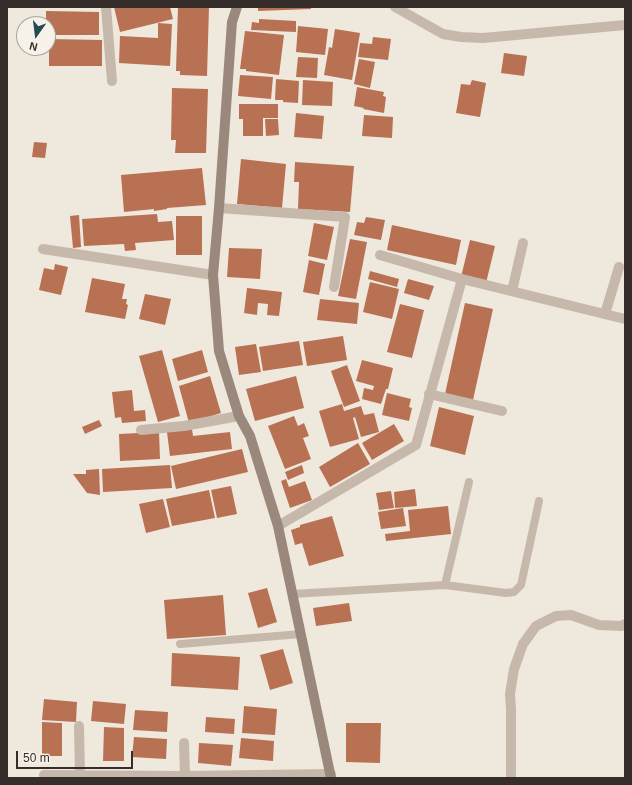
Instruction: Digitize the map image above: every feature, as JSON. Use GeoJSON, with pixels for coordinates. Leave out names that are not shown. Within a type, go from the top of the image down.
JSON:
{"type":"FeatureCollection","features":[{"type":"Feature","properties":{"kind":"street"},"geometry":{"type":"LineString","coordinates":[[106,7],[112,81]]}},
{"type":"Feature","properties":{"kind":"street"},"geometry":{"type":"LineString","coordinates":[[44,775],[331,776],[278,526],[250,436],[239,416],[218,351],[212,275],[219,208],[232,22],[237,7]]}},
{"type":"Feature","properties":{"kind":"street"},"geometry":{"type":"LineString","coordinates":[[395,7],[443,34],[461,37],[483,38],[625,25]]}},
{"type":"Feature","properties":{"kind":"street"},"geometry":{"type":"LineString","coordinates":[[219,208],[345,216],[334,287]]}},
{"type":"Feature","properties":{"kind":"street"},"geometry":{"type":"LineString","coordinates":[[512,291],[523,243]]}},
{"type":"Feature","properties":{"kind":"street"},"geometry":{"type":"LineString","coordinates":[[43,249],[212,275]]}},
{"type":"Feature","properties":{"kind":"street"},"geometry":{"type":"LineString","coordinates":[[380,255],[462,279],[625,319]]}},
{"type":"Feature","properties":{"kind":"street"},"geometry":{"type":"LineString","coordinates":[[606,314],[619,266]]}},
{"type":"Feature","properties":{"kind":"street"},"geometry":{"type":"LineString","coordinates":[[278,526],[416,445],[462,279]]}},
{"type":"Feature","properties":{"kind":"street"},"geometry":{"type":"LineString","coordinates":[[429,394],[502,411]]}},
{"type":"Feature","properties":{"kind":"street"},"geometry":{"type":"LineString","coordinates":[[141,430],[184,426],[239,416]]}},
{"type":"Feature","properties":{"kind":"street"},"geometry":{"type":"LineString","coordinates":[[511,778],[510,694],[514,669],[523,644],[536,626],[556,616],[571,615],[599,625],[621,626],[625,624]]}},
{"type":"Feature","properties":{"kind":"street"},"geometry":{"type":"LineString","coordinates":[[79,726],[80,776]]}},
{"type":"Feature","properties":{"kind":"street"},"geometry":{"type":"LineString","coordinates":[[184,742],[185,776]]}},
{"type":"Feature","properties":{"kind":"lane"},"geometry":{"type":"LineString","coordinates":[[445,585],[469,482]]}},
{"type":"Feature","properties":{"kind":"lane"},"geometry":{"type":"LineString","coordinates":[[293,594],[445,585],[506,593],[514,592],[520,585],[539,501]]}},
{"type":"Feature","properties":{"kind":"lane"},"geometry":{"type":"LineString","coordinates":[[180,644],[301,634]]}},
{"type":"Feature","properties":{"kind":"building"},"geometry":{"type":"Polygon","coordinates":[[[114,7],[170,7],[173,19],[120,32],[114,7]]]}},
{"type":"Feature","properties":{"kind":"building"},"geometry":{"type":"Polygon","coordinates":[[[178,7],[209,7],[207,76],[180,75],[180,71],[176,71],[178,7]]]}},
{"type":"Feature","properties":{"kind":"building"},"geometry":{"type":"Polygon","coordinates":[[[258,7],[311,7],[311,9],[258,11],[258,7]]]}},
{"type":"Feature","properties":{"kind":"building"},"geometry":{"type":"Polygon","coordinates":[[[46,11],[99,12],[99,35],[56,35],[56,16],[46,16],[46,11]]]}},
{"type":"Feature","properties":{"kind":"building"},"geometry":{"type":"Polygon","coordinates":[[[259,19],[296,21],[296,32],[251,30],[252,22],[259,23],[259,19]]]}},
{"type":"Feature","properties":{"kind":"building"},"geometry":{"type":"Polygon","coordinates":[[[158,23],[172,24],[170,66],[119,63],[120,36],[158,38],[158,23]]]}},
{"type":"Feature","properties":{"kind":"building"},"geometry":{"type":"Polygon","coordinates":[[[298,26],[328,29],[325,55],[296,52],[298,26]]]}},
{"type":"Feature","properties":{"kind":"building"},"geometry":{"type":"Polygon","coordinates":[[[335,29],[360,33],[352,80],[324,75],[329,47],[332,48],[335,29]]]}},
{"type":"Feature","properties":{"kind":"building"},"geometry":{"type":"Polygon","coordinates":[[[245,31],[284,35],[279,75],[240,69],[245,31]]]}},
{"type":"Feature","properties":{"kind":"building"},"geometry":{"type":"Polygon","coordinates":[[[373,37],[391,39],[388,60],[358,57],[360,43],[372,44],[373,37]]]}},
{"type":"Feature","properties":{"kind":"building"},"geometry":{"type":"Polygon","coordinates":[[[56,39],[102,40],[102,66],[49,66],[49,56],[56,56],[56,39]]]}},
{"type":"Feature","properties":{"kind":"building"},"geometry":{"type":"Polygon","coordinates":[[[504,53],[527,56],[524,76],[501,73],[504,53]]]}},
{"type":"Feature","properties":{"kind":"building"},"geometry":{"type":"Polygon","coordinates":[[[298,57],[318,58],[317,78],[296,77],[298,57]]]}},
{"type":"Feature","properties":{"kind":"building"},"geometry":{"type":"Polygon","coordinates":[[[359,59],[375,62],[370,88],[354,84],[359,59]]]}},
{"type":"Feature","properties":{"kind":"building"},"geometry":{"type":"Polygon","coordinates":[[[240,75],[273,77],[271,99],[238,96],[240,75]]]}},
{"type":"Feature","properties":{"kind":"building"},"geometry":{"type":"Polygon","coordinates":[[[276,79],[299,81],[298,103],[275,100],[276,79]]]}},
{"type":"Feature","properties":{"kind":"building"},"geometry":{"type":"Polygon","coordinates":[[[303,80],[333,82],[332,106],[302,105],[303,80]]]}},
{"type":"Feature","properties":{"kind":"building"},"geometry":{"type":"Polygon","coordinates":[[[472,80],[486,83],[480,117],[456,113],[461,84],[470,85],[472,80]]]}},
{"type":"Feature","properties":{"kind":"building"},"geometry":{"type":"Polygon","coordinates":[[[357,87],[384,92],[383,96],[386,97],[384,113],[354,106],[357,87]]]}},
{"type":"Feature","properties":{"kind":"building"},"geometry":{"type":"Polygon","coordinates":[[[172,88],[208,89],[206,153],[175,153],[176,140],[171,140],[172,88]]]}},
{"type":"Feature","properties":{"kind":"building"},"geometry":{"type":"Polygon","coordinates":[[[239,104],[278,104],[278,118],[263,118],[263,136],[243,136],[243,119],[239,119],[239,104]]]}},
{"type":"Feature","properties":{"kind":"building"},"geometry":{"type":"Polygon","coordinates":[[[296,113],[324,116],[322,139],[294,137],[296,113]]]}},
{"type":"Feature","properties":{"kind":"building"},"geometry":{"type":"Polygon","coordinates":[[[364,115],[393,117],[392,138],[362,136],[364,115]]]}},
{"type":"Feature","properties":{"kind":"building"},"geometry":{"type":"Polygon","coordinates":[[[265,119],[278,119],[279,135],[266,136],[265,119]]]}},
{"type":"Feature","properties":{"kind":"building"},"geometry":{"type":"Polygon","coordinates":[[[34,142],[47,143],[45,158],[32,157],[34,142]]]}},
{"type":"Feature","properties":{"kind":"building"},"geometry":{"type":"Polygon","coordinates":[[[241,159],[286,164],[282,208],[237,204],[241,159]]]}},
{"type":"Feature","properties":{"kind":"building"},"geometry":{"type":"Polygon","coordinates":[[[295,162],[354,166],[350,212],[298,209],[299,182],[294,182],[295,162]]]}},
{"type":"Feature","properties":{"kind":"building"},"geometry":{"type":"Polygon","coordinates":[[[202,168],[206,205],[167,208],[154,211],[154,209],[124,212],[121,175],[202,168]]]}},
{"type":"Feature","properties":{"kind":"building"},"geometry":{"type":"Polygon","coordinates":[[[157,214],[158,222],[172,221],[174,240],[135,243],[136,250],[125,251],[124,244],[84,246],[82,219],[157,214]]]}},
{"type":"Feature","properties":{"kind":"building"},"geometry":{"type":"Polygon","coordinates":[[[79,215],[81,247],[73,248],[70,216],[79,215]]]}},
{"type":"Feature","properties":{"kind":"building"},"geometry":{"type":"Polygon","coordinates":[[[176,216],[202,216],[202,255],[176,255],[176,216]]]}},
{"type":"Feature","properties":{"kind":"building"},"geometry":{"type":"Polygon","coordinates":[[[366,217],[385,220],[381,240],[354,235],[357,222],[364,223],[366,217]]]}},
{"type":"Feature","properties":{"kind":"building"},"geometry":{"type":"Polygon","coordinates":[[[314,223],[334,227],[327,260],[308,256],[314,223]]]}},
{"type":"Feature","properties":{"kind":"building"},"geometry":{"type":"Polygon","coordinates":[[[392,225],[461,240],[456,265],[387,250],[392,225]]]}},
{"type":"Feature","properties":{"kind":"building"},"geometry":{"type":"Polygon","coordinates":[[[350,239],[367,242],[356,299],[338,296],[350,239]]]}},
{"type":"Feature","properties":{"kind":"building"},"geometry":{"type":"Polygon","coordinates":[[[470,240],[495,246],[486,283],[461,277],[470,240]]]}},
{"type":"Feature","properties":{"kind":"building"},"geometry":{"type":"Polygon","coordinates":[[[229,248],[262,249],[260,279],[227,277],[229,248]]]}},
{"type":"Feature","properties":{"kind":"building"},"geometry":{"type":"Polygon","coordinates":[[[309,260],[325,264],[319,295],[303,292],[309,260]]]}},
{"type":"Feature","properties":{"kind":"building"},"geometry":{"type":"Polygon","coordinates":[[[55,264],[68,267],[61,295],[39,290],[44,268],[54,270],[55,264]]]}},
{"type":"Feature","properties":{"kind":"building"},"geometry":{"type":"Polygon","coordinates":[[[370,271],[399,279],[397,287],[368,279],[370,271]]]}},
{"type":"Feature","properties":{"kind":"building"},"geometry":{"type":"Polygon","coordinates":[[[92,278],[125,284],[122,299],[127,299],[126,304],[128,305],[125,319],[85,312],[92,278]]]}},
{"type":"Feature","properties":{"kind":"building"},"geometry":{"type":"Polygon","coordinates":[[[408,279],[434,286],[429,300],[404,293],[408,279]]]}},
{"type":"Feature","properties":{"kind":"building"},"geometry":{"type":"Polygon","coordinates":[[[370,282],[399,289],[392,319],[363,312],[370,282]]]}},
{"type":"Feature","properties":{"kind":"building"},"geometry":{"type":"Polygon","coordinates":[[[247,288],[282,292],[279,316],[267,315],[268,304],[258,303],[257,315],[244,313],[247,288]]]}},
{"type":"Feature","properties":{"kind":"building"},"geometry":{"type":"Polygon","coordinates":[[[145,294],[171,299],[165,325],[139,319],[145,294]]]}},
{"type":"Feature","properties":{"kind":"building"},"geometry":{"type":"Polygon","coordinates":[[[320,299],[359,303],[357,324],[317,320],[320,299]]]}},
{"type":"Feature","properties":{"kind":"building"},"geometry":{"type":"Polygon","coordinates":[[[465,303],[493,309],[473,400],[445,394],[465,303]]]}},
{"type":"Feature","properties":{"kind":"building"},"geometry":{"type":"Polygon","coordinates":[[[400,304],[424,310],[412,358],[387,352],[400,304]]]}},
{"type":"Feature","properties":{"kind":"building"},"geometry":{"type":"Polygon","coordinates":[[[343,336],[347,360],[307,366],[303,342],[343,336]]]}},
{"type":"Feature","properties":{"kind":"building"},"geometry":{"type":"Polygon","coordinates":[[[299,341],[303,365],[263,371],[259,347],[299,341]]]}},
{"type":"Feature","properties":{"kind":"building"},"geometry":{"type":"Polygon","coordinates":[[[256,344],[261,372],[239,375],[235,347],[256,344]]]}},
{"type":"Feature","properties":{"kind":"building"},"geometry":{"type":"Polygon","coordinates":[[[162,350],[180,416],[158,422],[139,356],[162,350]]]}},
{"type":"Feature","properties":{"kind":"building"},"geometry":{"type":"Polygon","coordinates":[[[202,350],[208,372],[178,381],[172,359],[202,350]]]}},
{"type":"Feature","properties":{"kind":"building"},"geometry":{"type":"Polygon","coordinates":[[[362,360],[393,368],[388,389],[386,389],[381,404],[362,399],[364,388],[373,390],[374,386],[356,381],[362,360]]]}},
{"type":"Feature","properties":{"kind":"building"},"geometry":{"type":"Polygon","coordinates":[[[347,365],[360,401],[344,407],[331,371],[347,365]]]}},
{"type":"Feature","properties":{"kind":"building"},"geometry":{"type":"Polygon","coordinates":[[[210,376],[221,413],[189,423],[179,386],[210,376]]]}},
{"type":"Feature","properties":{"kind":"building"},"geometry":{"type":"Polygon","coordinates":[[[296,376],[304,408],[255,421],[246,389],[296,376]]]}},
{"type":"Feature","properties":{"kind":"building"},"geometry":{"type":"Polygon","coordinates":[[[132,390],[134,411],[145,410],[146,421],[122,423],[121,417],[115,418],[112,392],[132,390]]]}},
{"type":"Feature","properties":{"kind":"building"},"geometry":{"type":"Polygon","coordinates":[[[387,393],[411,399],[409,407],[412,408],[409,421],[382,415],[387,393]]]}},
{"type":"Feature","properties":{"kind":"building"},"geometry":{"type":"Polygon","coordinates":[[[342,404],[344,411],[361,406],[364,415],[374,413],[379,432],[361,437],[355,417],[353,418],[359,439],[330,447],[319,411],[342,404]]]}},
{"type":"Feature","properties":{"kind":"building"},"geometry":{"type":"Polygon","coordinates":[[[439,407],[474,416],[465,455],[430,446],[439,407]]]}},
{"type":"Feature","properties":{"kind":"building"},"geometry":{"type":"Polygon","coordinates":[[[294,416],[298,426],[304,423],[309,436],[303,438],[311,459],[285,469],[268,426],[294,416]]]}},
{"type":"Feature","properties":{"kind":"building"},"geometry":{"type":"Polygon","coordinates":[[[99,420],[102,426],[85,434],[82,427],[99,420]]]}},
{"type":"Feature","properties":{"kind":"building"},"geometry":{"type":"Polygon","coordinates":[[[394,424],[404,441],[372,460],[362,443],[394,424]]]}},
{"type":"Feature","properties":{"kind":"building"},"geometry":{"type":"Polygon","coordinates":[[[192,429],[193,436],[230,432],[232,449],[170,456],[167,432],[192,429]]]}},
{"type":"Feature","properties":{"kind":"building"},"geometry":{"type":"Polygon","coordinates":[[[159,432],[160,459],[120,461],[119,434],[159,432]]]}},
{"type":"Feature","properties":{"kind":"building"},"geometry":{"type":"Polygon","coordinates":[[[358,443],[370,464],[330,487],[319,467],[358,443]]]}},
{"type":"Feature","properties":{"kind":"building"},"geometry":{"type":"Polygon","coordinates":[[[242,449],[248,472],[176,489],[171,466],[242,449]]]}},
{"type":"Feature","properties":{"kind":"building"},"geometry":{"type":"Polygon","coordinates":[[[170,465],[172,488],[103,492],[102,469],[170,465]]]}},
{"type":"Feature","properties":{"kind":"building"},"geometry":{"type":"Polygon","coordinates":[[[302,465],[304,473],[288,480],[285,472],[302,465]]]}},
{"type":"Feature","properties":{"kind":"building"},"geometry":{"type":"Polygon","coordinates":[[[99,469],[100,495],[87,493],[73,474],[86,474],[86,470],[99,469]]]}},
{"type":"Feature","properties":{"kind":"building"},"geometry":{"type":"Polygon","coordinates":[[[286,479],[289,487],[305,481],[312,500],[290,508],[281,481],[286,479]]]}},
{"type":"Feature","properties":{"kind":"building"},"geometry":{"type":"Polygon","coordinates":[[[231,486],[237,514],[217,518],[211,490],[231,486]]]}},
{"type":"Feature","properties":{"kind":"building"},"geometry":{"type":"Polygon","coordinates":[[[415,489],[417,506],[395,508],[394,492],[415,489]]]}},
{"type":"Feature","properties":{"kind":"building"},"geometry":{"type":"Polygon","coordinates":[[[209,490],[215,518],[172,526],[166,499],[209,490]]]}},
{"type":"Feature","properties":{"kind":"building"},"geometry":{"type":"Polygon","coordinates":[[[391,491],[394,508],[379,510],[376,493],[391,491]]]}},
{"type":"Feature","properties":{"kind":"building"},"geometry":{"type":"Polygon","coordinates":[[[163,499],[170,527],[146,533],[139,504],[163,499]]]}},
{"type":"Feature","properties":{"kind":"building"},"geometry":{"type":"Polygon","coordinates":[[[448,506],[451,534],[386,541],[385,534],[410,531],[408,510],[448,506]]]}},
{"type":"Feature","properties":{"kind":"building"},"geometry":{"type":"Polygon","coordinates":[[[403,508],[406,526],[381,529],[378,512],[403,508]]]}},
{"type":"Feature","properties":{"kind":"building"},"geometry":{"type":"Polygon","coordinates":[[[332,516],[344,556],[309,566],[302,543],[295,545],[291,530],[300,527],[300,525],[332,516]]]}},
{"type":"Feature","properties":{"kind":"building"},"geometry":{"type":"Polygon","coordinates":[[[267,588],[277,622],[258,628],[248,593],[267,588]]]}},
{"type":"Feature","properties":{"kind":"building"},"geometry":{"type":"Polygon","coordinates":[[[223,595],[226,635],[167,639],[164,600],[223,595]]]}},
{"type":"Feature","properties":{"kind":"building"},"geometry":{"type":"Polygon","coordinates":[[[349,603],[352,621],[316,626],[313,608],[349,603]]]}},
{"type":"Feature","properties":{"kind":"building"},"geometry":{"type":"Polygon","coordinates":[[[283,649],[293,683],[270,690],[260,655],[283,649]]]}},
{"type":"Feature","properties":{"kind":"building"},"geometry":{"type":"Polygon","coordinates":[[[172,653],[240,657],[238,690],[171,686],[172,653]]]}},
{"type":"Feature","properties":{"kind":"building"},"geometry":{"type":"Polygon","coordinates":[[[44,699],[77,702],[76,722],[42,720],[44,699]]]}},
{"type":"Feature","properties":{"kind":"building"},"geometry":{"type":"Polygon","coordinates":[[[93,701],[126,704],[124,724],[91,721],[93,701]]]}},
{"type":"Feature","properties":{"kind":"building"},"geometry":{"type":"Polygon","coordinates":[[[244,706],[277,709],[275,735],[242,733],[244,706]]]}},
{"type":"Feature","properties":{"kind":"building"},"geometry":{"type":"Polygon","coordinates":[[[135,710],[168,712],[167,732],[133,730],[135,710]]]}},
{"type":"Feature","properties":{"kind":"building"},"geometry":{"type":"Polygon","coordinates":[[[206,717],[235,719],[234,734],[205,732],[206,717]]]}},
{"type":"Feature","properties":{"kind":"building"},"geometry":{"type":"Polygon","coordinates":[[[42,722],[62,723],[62,756],[42,756],[42,722]]]}},
{"type":"Feature","properties":{"kind":"building"},"geometry":{"type":"Polygon","coordinates":[[[346,723],[381,723],[380,763],[346,762],[346,723]]]}},
{"type":"Feature","properties":{"kind":"building"},"geometry":{"type":"Polygon","coordinates":[[[104,727],[124,728],[124,761],[103,761],[104,727]]]}},
{"type":"Feature","properties":{"kind":"building"},"geometry":{"type":"Polygon","coordinates":[[[134,737],[167,739],[166,759],[132,757],[134,737]]]}},
{"type":"Feature","properties":{"kind":"building"},"geometry":{"type":"Polygon","coordinates":[[[241,738],[274,741],[273,761],[239,758],[241,738]]]}},
{"type":"Feature","properties":{"kind":"building"},"geometry":{"type":"Polygon","coordinates":[[[199,743],[233,745],[231,766],[198,763],[199,743]]]}}]}
